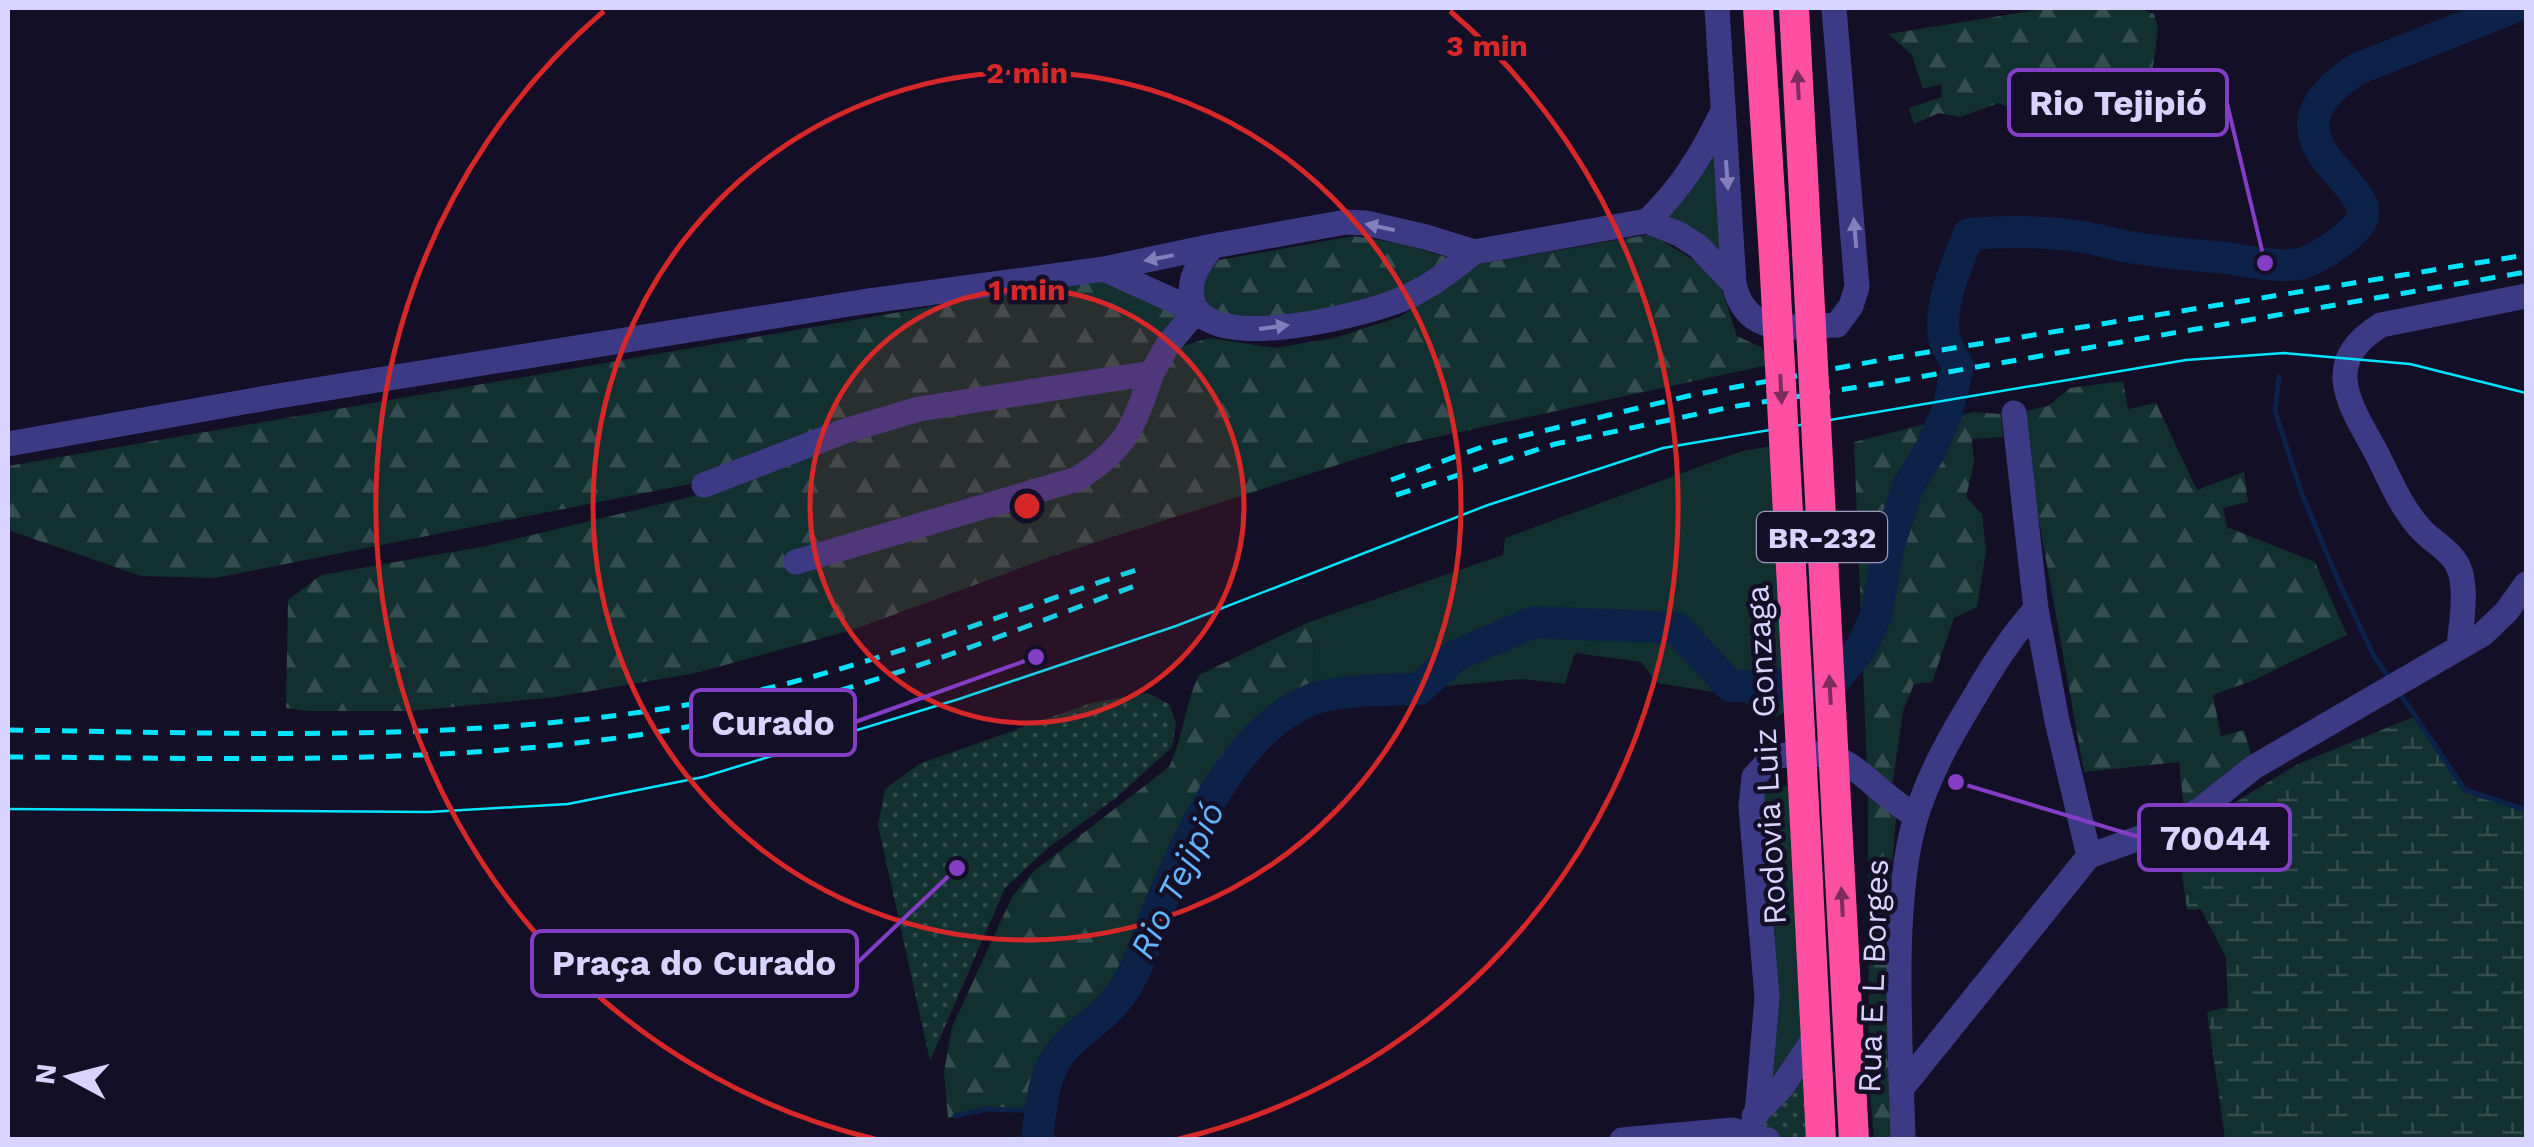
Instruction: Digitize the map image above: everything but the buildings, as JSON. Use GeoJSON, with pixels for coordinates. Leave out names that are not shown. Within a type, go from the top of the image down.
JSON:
{"type":"FeatureCollection","features":[{"type":"Feature","properties":{"kind":"highway","name":"Rodovia Luiz Gonzaga"},"geometry":{"type":"LineString","coordinates":[[1758,8],[1821,1140]]}},
{"type":"Feature","properties":{"kind":"highway","name":"Rodovia Luiz Gonzaga"},"geometry":{"type":"LineString","coordinates":[[1794,8],[1854,1140]]}},
{"type":"Feature","properties":{"kind":"street"},"geometry":{"type":"LineString","coordinates":[[1717,8],[1734,284],[1743,311],[1755,321],[1768,324],[1837,325],[1857,287],[1858,260],[1834,8]]}},
{"type":"Feature","properties":{"kind":"street"},"geometry":{"type":"LineString","coordinates":[[1647,221],[1694,166],[1723,111]]}},
{"type":"Feature","properties":{"kind":"street"},"geometry":{"type":"LineString","coordinates":[[8,444],[272,396],[862,302],[1104,268],[1356,222],[1474,252],[1647,221],[1698,246],[1734,284]]}},
{"type":"Feature","properties":{"kind":"street"},"geometry":{"type":"LineString","coordinates":[[1196,311],[1190,294],[1192,280],[1199,262],[1213,246]]}},
{"type":"Feature","properties":{"kind":"street"},"geometry":{"type":"LineString","coordinates":[[1104,268],[1208,320],[1250,330],[1388,304],[1430,286],[1474,252]]}},
{"type":"Feature","properties":{"kind":"street"},"geometry":{"type":"LineString","coordinates":[[2459,647],[2463,586],[2460,568],[2453,557],[2422,532],[2391,484],[2346,394],[2346,359],[2362,336],[2381,324],[2526,296]]}},
{"type":"Feature","properties":{"kind":"street"},"geometry":{"type":"LineString","coordinates":[[796,562],[1077,478],[1106,461],[1128,436],[1152,373],[1167,346],[1196,311]]}},
{"type":"Feature","properties":{"kind":"street"},"geometry":{"type":"LineString","coordinates":[[704,486],[845,431],[920,409],[1152,373]]}},
{"type":"Feature","properties":{"kind":"street"},"geometry":{"type":"LineString","coordinates":[[2014,414],[2036,609],[2089,856]]}},
{"type":"Feature","properties":{"kind":"street"},"geometry":{"type":"LineString","coordinates":[[1902,1088],[2089,856],[2168,828],[2201,808],[2254,767],[2495,624],[2526,584]]}},
{"type":"Feature","properties":{"kind":"street","name":"Rua E L Borges"},"geometry":{"type":"LineString","coordinates":[[1903,1140],[1903,909],[1907,853],[1916,816],[1935,766],[1963,715],[2008,644],[2036,609]]}},
{"type":"Feature","properties":{"kind":"street"},"geometry":{"type":"LineString","coordinates":[[1756,1114],[1767,998],[1752,815],[1754,777],[1772,757],[1833,754],[1916,816]]}},
{"type":"Feature","properties":{"kind":"street"},"geometry":{"type":"LineString","coordinates":[[1733,1130],[1782,1088],[1814,1039]]}},
{"type":"Feature","properties":{"kind":"street"},"geometry":{"type":"LineString","coordinates":[[1622,1140],[1733,1130],[1768,1140]]}},
{"type":"Feature","properties":{"kind":"green space"},"geometry":{"type":"Polygon","coordinates":[[[2050,8],[2138,8],[2154,14],[2158,29],[2152,74],[2058,128],[2041,99],[2010,108],[1999,103],[1960,117],[1939,113],[1914,124],[1909,108],[1942,97],[1941,84],[1923,89],[1912,55],[1888,34],[2050,8]]]}},
{"type":"Feature","properties":{"kind":"green space"},"geometry":{"type":"Polygon","coordinates":[[[1721,128],[1728,271],[1660,219],[1721,128]]]}},
{"type":"Feature","properties":{"kind":"green space"},"geometry":{"type":"Polygon","coordinates":[[[1652,234],[1717,275],[1737,336],[1763,348],[1768,365],[1400,445],[1053,556],[852,630],[696,673],[556,697],[411,711],[286,708],[288,600],[321,575],[486,546],[706,493],[924,416],[1088,389],[1177,348],[1209,338],[1275,348],[1334,338],[1400,317],[1478,264],[1652,234]]]}},
{"type":"Feature","properties":{"kind":"green space"},"geometry":{"type":"Polygon","coordinates":[[[1354,236],[1407,245],[1449,258],[1418,288],[1246,326],[1219,322],[1199,289],[1219,260],[1354,236]]]}},
{"type":"Feature","properties":{"kind":"green space"},"geometry":{"type":"Polygon","coordinates":[[[1103,277],[1179,312],[1147,366],[841,425],[690,484],[215,578],[141,576],[8,530],[8,466],[1103,277]]]}},
{"type":"Feature","properties":{"kind":"green space"},"geometry":{"type":"Polygon","coordinates":[[[2123,381],[2128,409],[2156,403],[2197,490],[2244,472],[2248,502],[2223,508],[2227,527],[2315,562],[2347,635],[2254,680],[2213,695],[2221,736],[2244,730],[2253,761],[2184,810],[2179,762],[2084,772],[2031,476],[2026,411],[2048,406],[2070,388],[2123,381]]]}},
{"type":"Feature","properties":{"kind":"green space"},"geometry":{"type":"Polygon","coordinates":[[[1973,412],[2001,414],[2003,437],[1972,439],[1974,463],[1966,497],[1982,514],[1986,551],[1977,607],[1954,618],[1932,682],[1914,684],[1903,711],[1889,808],[1896,818],[1886,935],[1896,1139],[1874,1139],[1869,1077],[1868,795],[1854,442],[1973,412]]]}},
{"type":"Feature","properties":{"kind":"green space"},"geometry":{"type":"Polygon","coordinates":[[[1778,445],[1792,709],[1772,718],[1732,695],[1657,683],[1641,662],[1575,653],[1565,684],[1521,679],[1323,698],[1309,622],[1503,555],[1505,538],[1742,451],[1778,445]]]}},
{"type":"Feature","properties":{"kind":"green space"},"geometry":{"type":"Polygon","coordinates":[[[1309,622],[1323,698],[1293,709],[1277,721],[1222,784],[1186,847],[1126,986],[1108,1010],[1061,1055],[1052,1069],[1041,1111],[987,1109],[948,1118],[944,1072],[952,1027],[1012,897],[1034,871],[1169,767],[1199,675],[1309,622]]]}},
{"type":"Feature","properties":{"kind":"green space"},"geometry":{"type":"Polygon","coordinates":[[[1147,693],[1169,704],[1176,723],[1172,747],[1005,888],[930,1061],[878,825],[885,789],[919,764],[1091,703],[1147,693]]]}},
{"type":"Feature","properties":{"kind":"green space"},"geometry":{"type":"Polygon","coordinates":[[[2416,716],[2465,790],[2526,810],[2526,1139],[2225,1139],[2207,1012],[2228,1007],[2226,958],[2201,909],[2187,910],[2177,838],[2298,764],[2416,716]]]}},
{"type":"Feature","properties":{"kind":"green space"},"geometry":{"type":"Polygon","coordinates":[[[1778,785],[1788,786],[1803,1027],[1797,1055],[1764,1099],[1755,799],[1778,785]]]}},
{"type":"Feature","properties":{"kind":"green space"},"geometry":{"type":"Polygon","coordinates":[[[1807,1065],[1811,1139],[1787,1139],[1749,1124],[1774,1113],[1807,1065]]]}},
{"type":"Feature","properties":{"kind":"waterway","name":"Rio Tejipió"},"geometry":{"type":"LineString","coordinates":[[1037,1140],[1044,1090],[1058,1056],[1109,1008],[1127,985],[1198,822],[1235,764],[1280,718],[1306,702],[1330,695],[1419,689],[1455,656],[1534,622],[1677,628],[1730,686],[1830,685],[1861,648],[1876,616],[1888,548],[1908,486],[1930,451],[1947,412],[1958,366],[1945,340],[1944,310],[1969,234],[2056,234],[2147,250],[2275,265],[2303,263],[2354,230],[2363,209],[2316,140],[2314,119],[2326,95],[2357,69],[2512,8]]}},
{"type":"Feature","properties":{"kind":"waterway"},"geometry":{"type":"LineString","coordinates":[[2279,377],[2275,411],[2302,494],[2374,656],[2390,679]]}},
{"type":"Feature","properties":{"kind":"waterway"},"geometry":{"type":"LineString","coordinates":[[2399,692],[2465,790],[2526,810]]}},
{"type":"Feature","properties":{"kind":"waterway"},"geometry":{"type":"LineString","coordinates":[[955,1116],[987,1109],[1041,1111]]}},
{"type":"Feature","properties":{"kind":"tram line"},"geometry":{"type":"LineString","coordinates":[[8,809],[429,812],[568,804],[703,777],[959,699],[1176,626],[1488,505],[1663,448],[2186,360],[2284,353],[2410,364],[2526,393]]}},
{"type":"Feature","properties":{"kind":"railway"},"geometry":{"type":"LineString","coordinates":[[1391,480],[1493,443],[1688,396],[1892,358],[2526,255]]}},
{"type":"Feature","properties":{"kind":"railway"},"geometry":{"type":"LineString","coordinates":[[1396,495],[1555,444],[1731,407],[2526,272]]}},
{"type":"Feature","properties":{"kind":"railway"},"geometry":{"type":"LineString","coordinates":[[8,730],[359,733],[447,730],[622,715],[709,701],[817,676],[1136,570]]}},
{"type":"Feature","properties":{"kind":"railway"},"geometry":{"type":"LineString","coordinates":[[8,757],[378,757],[563,744],[655,732],[746,715],[846,689],[1140,584]]}},
{"type":"Feature","properties":{"kind":"place","name":"Rio Tejipió"},"geometry":{"type":"Point","coordinates":[2265,263]}},
{"type":"Feature","properties":{"kind":"place","name":"Curado"},"geometry":{"type":"Point","coordinates":[1036,657]}},
{"type":"Feature","properties":{"kind":"place","name":"70044"},"geometry":{"type":"Point","coordinates":[1956,782]}},
{"type":"Feature","properties":{"kind":"place","name":"Praça do Curado"},"geometry":{"type":"Point","coordinates":[957,868]}}]}
